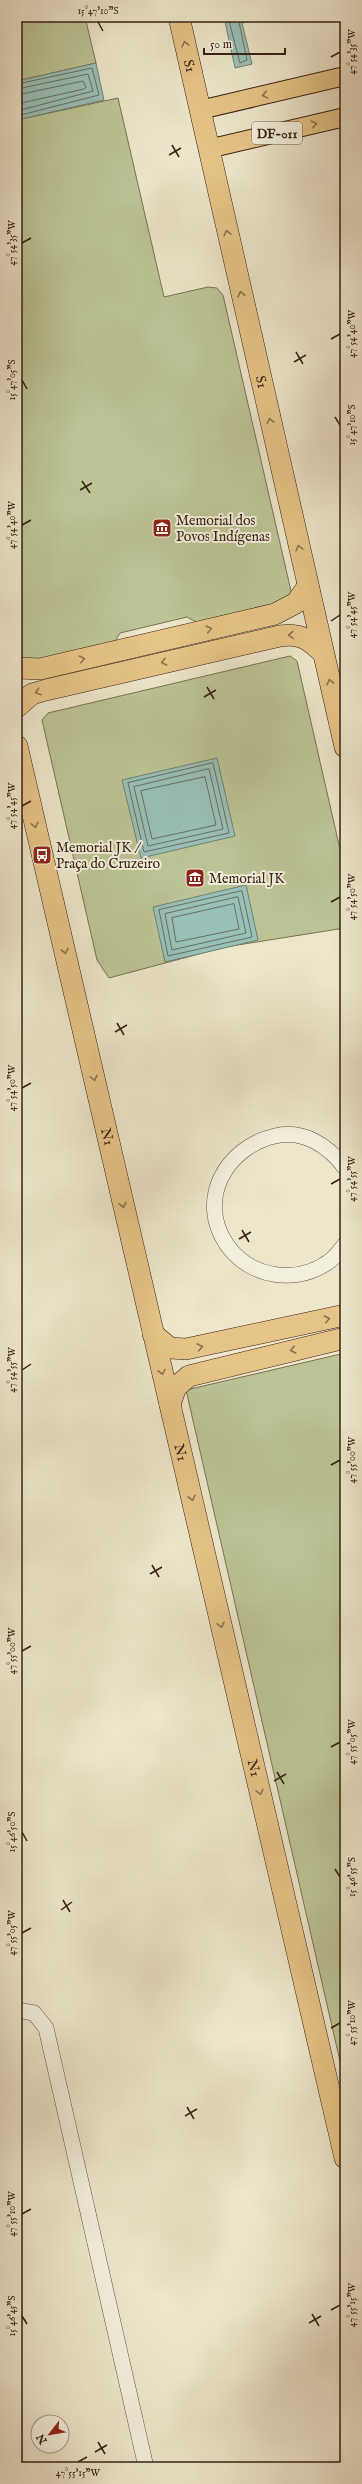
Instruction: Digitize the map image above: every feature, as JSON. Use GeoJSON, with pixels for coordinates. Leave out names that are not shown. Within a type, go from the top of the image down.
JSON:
{"type":"FeatureCollection","features":[{"type":"Feature","properties":{"kind":"highway","name":"S1"},"geometry":{"type":"LineString","coordinates":[[179,17],[345,747]]}},
{"type":"Feature","properties":{"kind":"highway"},"geometry":{"type":"LineString","coordinates":[[17,668],[40,669],[275,614],[296,603],[308,586]]}},
{"type":"Feature","properties":{"kind":"highway"},"geometry":{"type":"LineString","coordinates":[[17,707],[32,694],[46,690],[280,636],[292,634],[306,637],[323,653]]}},
{"type":"Feature","properties":{"kind":"highway","name":"N1"},"geometry":{"type":"LineString","coordinates":[[17,746],[345,2158]]}},
{"type":"Feature","properties":{"kind":"highway"},"geometry":{"type":"LineString","coordinates":[[153,1334],[170,1348],[186,1349],[345,1315]]}},
{"type":"Feature","properties":{"kind":"highway"},"geometry":{"type":"LineString","coordinates":[[170,1404],[176,1387],[189,1376],[345,1338]]}},
{"type":"Feature","properties":{"kind":"main road"},"geometry":{"type":"LineString","coordinates":[[200,110],[345,76]]}},
{"type":"Feature","properties":{"kind":"main road","name":"DF-011"},"geometry":{"type":"LineString","coordinates":[[208,149],[345,117]]}},
{"type":"Feature","properties":{"kind":"street"},"geometry":{"type":"LineString","coordinates":[[345,1168],[336,1155],[320,1143],[300,1136],[280,1134],[260,1139],[242,1149],[228,1164],[219,1182],[215,1202],[217,1223],[227,1245],[243,1262],[264,1273],[288,1277],[312,1272],[332,1260],[345,1244]]}},
{"type":"Feature","properties":{"kind":"street"},"geometry":{"type":"LineString","coordinates":[[17,2010],[34,2013],[46,2028],[146,2467]]}},
{"type":"Feature","properties":{"kind":"green space"},"geometry":{"type":"Polygon","coordinates":[[[17,17],[85,17],[96,63],[17,81],[17,17]]]}},
{"type":"Feature","properties":{"kind":"green space"},"geometry":{"type":"Polygon","coordinates":[[[118,98],[164,297],[208,287],[217,288],[223,295],[291,591],[289,598],[282,603],[198,623],[187,617],[120,633],[114,643],[26,663],[17,658],[17,120],[118,98]]]}},
{"type":"Feature","properties":{"kind":"green space"},"geometry":{"type":"Polygon","coordinates":[[[290,656],[297,661],[345,871],[345,928],[225,947],[109,978],[97,960],[42,720],[48,713],[290,656]]]}},
{"type":"Feature","properties":{"kind":"green space"},"geometry":{"type":"Polygon","coordinates":[[[345,1353],[345,2083],[186,1390],[345,1353]]]}},
{"type":"Feature","properties":{"kind":"water"},"geometry":{"type":"Polygon","coordinates":[[[224,17],[267,17],[242,23],[252,64],[235,68],[224,17]]]}},
{"type":"Feature","properties":{"kind":"water"},"geometry":{"type":"Polygon","coordinates":[[[96,63],[104,100],[17,120],[17,81],[96,63]]]}},
{"type":"Feature","properties":{"kind":"water"},"geometry":{"type":"Polygon","coordinates":[[[217,758],[235,836],[141,858],[122,780],[217,758]]]}},
{"type":"Feature","properties":{"kind":"water"},"geometry":{"type":"Polygon","coordinates":[[[246,885],[258,940],[165,962],[153,907],[246,885]]]}},
{"type":"Feature","properties":{"kind":"place","name":"Memorial dos Povos Indígenas"},"geometry":{"type":"Point","coordinates":[162,528]}},
{"type":"Feature","properties":{"kind":"place","name":"Memorial JK / Praça do Cruzeiro"},"geometry":{"type":"Point","coordinates":[42,855]}},
{"type":"Feature","properties":{"kind":"place","name":"Memorial JK"},"geometry":{"type":"Point","coordinates":[195,878]}}]}
